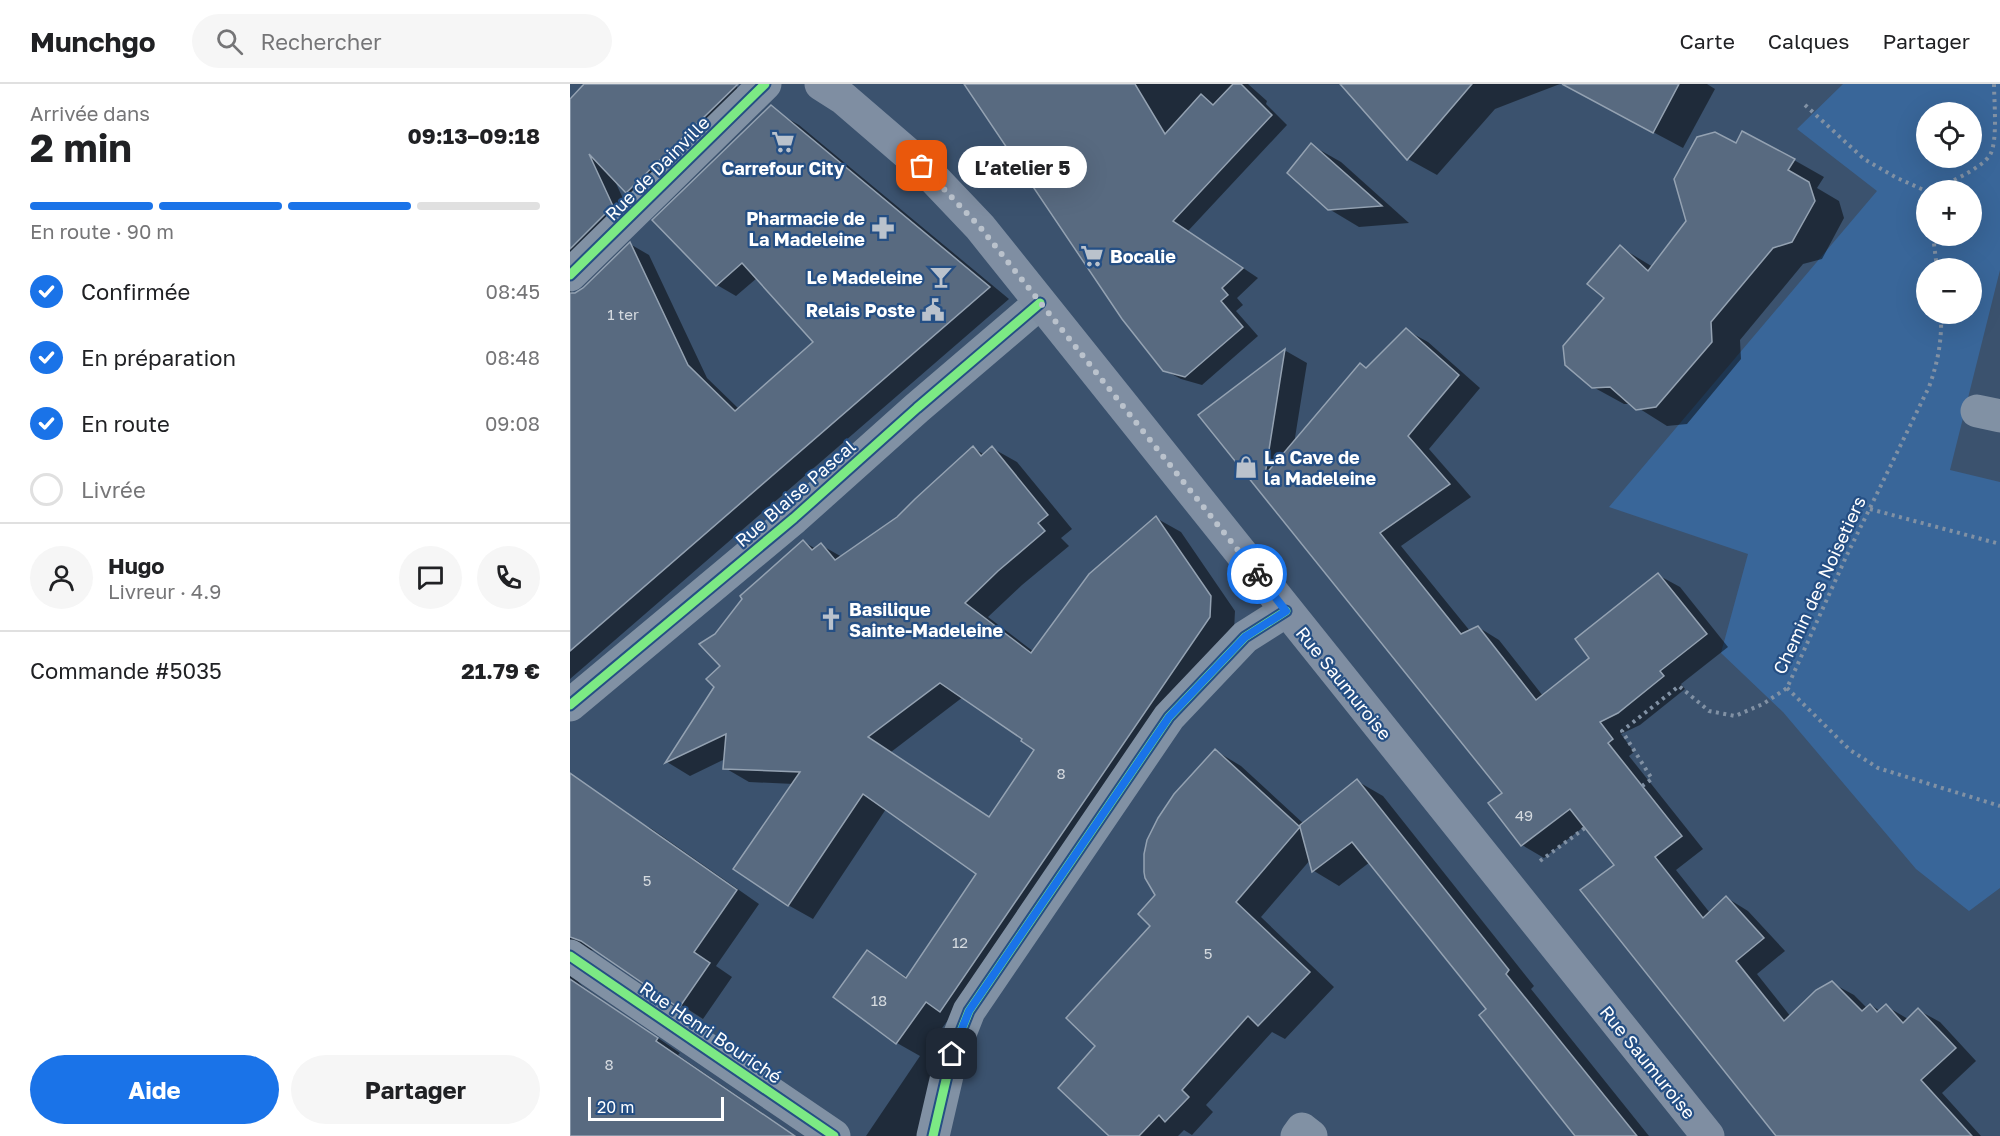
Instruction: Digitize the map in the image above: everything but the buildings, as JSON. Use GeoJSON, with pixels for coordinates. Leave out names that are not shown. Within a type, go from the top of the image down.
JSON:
{"type":"FeatureCollection","features":[{"type":"Feature","properties":{"kind":"main road","name":"Rue Saumuroise"},"geometry":{"type":"LineString","coordinates":[[821,84],[843,98],[922,166],[980,227],[1708,1136]]}},
{"type":"Feature","properties":{"kind":"street","name":"Rue de Dainville"},"geometry":{"type":"LineString","coordinates":[[570,275],[765,84]]}},
{"type":"Feature","properties":{"kind":"street","name":"Rue Blaise Pascal"},"geometry":{"type":"LineString","coordinates":[[570,705],[794,518],[917,408],[1040,303]]}},
{"type":"Feature","properties":{"kind":"street"},"geometry":{"type":"LineString","coordinates":[[933,1136],[952,1054],[969,1011],[1169,717],[1245,637],[1286,611]]}},
{"type":"Feature","properties":{"kind":"street","name":"Rue Henri Bouriché"},"geometry":{"type":"LineString","coordinates":[[570,956],[834,1136]]}},
{"type":"Feature","properties":{"kind":"street"},"geometry":{"type":"LineString","coordinates":[[1297,1136],[1302,1129],[1311,1136]]}},
{"type":"Feature","properties":{"kind":"path"},"geometry":{"type":"LineString","coordinates":[[1953,180],[1977,167],[1990,155],[1994,139],[1994,84]]}},
{"type":"Feature","properties":{"kind":"path"},"geometry":{"type":"LineString","coordinates":[[1805,105],[1864,159],[1916,186]]}},
{"type":"Feature","properties":{"kind":"path"},"geometry":{"type":"LineString","coordinates":[[1870,509],[2000,544]]}},
{"type":"Feature","properties":{"kind":"path"},"geometry":{"type":"LineString","coordinates":[[1786,688],[1850,750],[1878,768],[2000,806]]}},
{"type":"Feature","properties":{"kind":"path"},"geometry":{"type":"LineString","coordinates":[[1532,867],[1585,828]]}},
{"type":"Feature","properties":{"kind":"shaded area"},"geometry":{"type":"Polygon","coordinates":[[[1843,84],[2000,84],[2000,270],[1950,470],[2000,482],[2000,888],[1969,911],[1916,869],[1783,712],[1721,653],[1748,554],[1609,507],[1877,191],[1797,129],[1843,84]]]}},
{"type":"Feature","properties":{"kind":"cycle path"},"geometry":{"type":"LineString","coordinates":[[570,275],[765,84]]}},
{"type":"Feature","properties":{"kind":"cycle path"},"geometry":{"type":"LineString","coordinates":[[570,705],[794,518],[917,408],[1040,303]]}},
{"type":"Feature","properties":{"kind":"cycle path"},"geometry":{"type":"LineString","coordinates":[[933,1136],[952,1054],[969,1011],[1169,717],[1245,637],[1286,611]]}},
{"type":"Feature","properties":{"kind":"cycle path"},"geometry":{"type":"LineString","coordinates":[[570,956],[834,1136]]}},
{"type":"Feature","properties":{"kind":"way so far"},"geometry":{"type":"LineString","coordinates":[[922,166],[980,227],[1257,574]]}},
{"type":"Feature","properties":{"kind":"place","name":"Carrefour City"},"geometry":{"type":"Point","coordinates":[783,142]}},
{"type":"Feature","properties":{"kind":"place","name":"L’atelier 5"},"geometry":{"type":"Point","coordinates":[922,166]}},
{"type":"Feature","properties":{"kind":"place","name":"Pharmacie de La Madeleine"},"geometry":{"type":"Point","coordinates":[883,228]}},
{"type":"Feature","properties":{"kind":"place","name":"Bocalie"},"geometry":{"type":"Point","coordinates":[1092,256]}},
{"type":"Feature","properties":{"kind":"place","name":"Le Madeleine"},"geometry":{"type":"Point","coordinates":[941,277]}},
{"type":"Feature","properties":{"kind":"place","name":"Relais Poste"},"geometry":{"type":"Point","coordinates":[933,310]}},
{"type":"Feature","properties":{"kind":"place","name":"La Cave de la Madeleine"},"geometry":{"type":"Point","coordinates":[1246,467]}},
{"type":"Feature","properties":{"kind":"place","name":"Basilique Sainte-Madeleine"},"geometry":{"type":"Point","coordinates":[831,619]}},
{"type":"Feature","properties":{"kind":"route"},"geometry":{"type":"LineString","coordinates":[[952,1054],[969,1011],[1169,717],[1245,637],[1286,611],[1257,574]]}}]}
